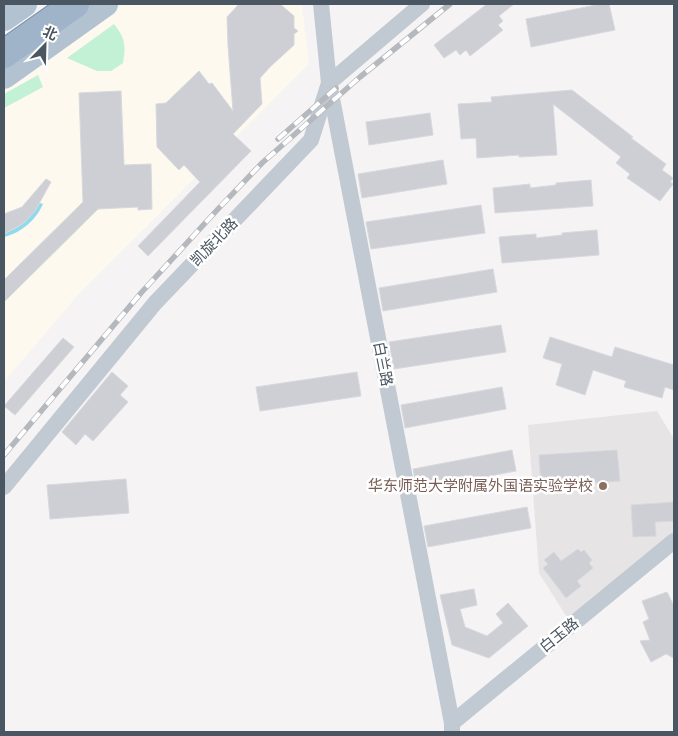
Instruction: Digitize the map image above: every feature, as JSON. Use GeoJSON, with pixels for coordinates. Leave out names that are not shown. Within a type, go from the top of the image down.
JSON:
{"type":"FeatureCollection","features":[{"type":"Feature","properties":{"kind":"highway"},"geometry":{"type":"LineString","coordinates":[[4,31],[43,4]]}},
{"type":"Feature","properties":{"kind":"highway"},"geometry":{"type":"LineString","coordinates":[[4,54],[75,4]]}},
{"type":"Feature","properties":{"kind":"main road"},"geometry":{"type":"LineString","coordinates":[[4,18],[24,4]]}},
{"type":"Feature","properties":{"kind":"main road"},"geometry":{"type":"LineString","coordinates":[[4,76],[104,4]]}},
{"type":"Feature","properties":{"kind":"street","name":"白兰路"},"geometry":{"type":"LineString","coordinates":[[321,4],[329,83],[452,728]]}},
{"type":"Feature","properties":{"kind":"street"},"geometry":{"type":"LineString","coordinates":[[329,83],[422,4]]}},
{"type":"Feature","properties":{"kind":"street","name":"凯旋北路"},"geometry":{"type":"LineString","coordinates":[[4,487],[155,303],[311,140],[329,83]]}},
{"type":"Feature","properties":{"kind":"street","name":"白玉路"},"geometry":{"type":"LineString","coordinates":[[452,728],[674,541]]}},
{"type":"Feature","properties":{"kind":"shaded area"},"geometry":{"type":"Polygon","coordinates":[[[124,4],[302,4],[309,64],[77,296],[4,382],[4,88],[124,4]]]}},
{"type":"Feature","properties":{"kind":"shaded area","name":"华东师范大学附属外国语实验学校"},"geometry":{"type":"Polygon","coordinates":[[[657,411],[674,439],[674,534],[568,619],[539,573],[528,425],[657,411]]]}},
{"type":"Feature","properties":{"kind":"green space"},"geometry":{"type":"Polygon","coordinates":[[[114,24],[124,42],[123,63],[111,71],[97,71],[67,58],[114,24]]]}},
{"type":"Feature","properties":{"kind":"green space"},"geometry":{"type":"Polygon","coordinates":[[[38,75],[43,87],[4,108],[4,94],[38,75]]]}},
{"type":"Feature","properties":{"kind":"water"},"geometry":{"type":"Polygon","coordinates":[[[40,203],[43,204],[40,210],[27,225],[4,237],[4,233],[15,229],[25,222],[40,203]]]}},
{"type":"Feature","properties":{"kind":"building"},"geometry":{"type":"Polygon","coordinates":[[[239,4],[280,4],[294,16],[294,28],[298,31],[294,34],[294,45],[260,78],[262,104],[233,134],[251,151],[148,256],[138,246],[200,182],[184,165],[179,170],[157,147],[156,104],[166,103],[199,71],[209,84],[212,83],[233,111],[227,17],[239,4]]]}},
{"type":"Feature","properties":{"kind":"building"},"geometry":{"type":"Polygon","coordinates":[[[487,4],[514,4],[499,16],[503,21],[498,25],[503,30],[470,56],[466,50],[460,55],[456,50],[444,58],[434,45],[487,4]]]}},
{"type":"Feature","properties":{"kind":"building"},"geometry":{"type":"Polygon","coordinates":[[[609,4],[615,30],[531,47],[526,19],[609,4]]]}},
{"type":"Feature","properties":{"kind":"building"},"geometry":{"type":"Polygon","coordinates":[[[572,90],[666,164],[662,170],[673,178],[670,182],[673,184],[660,201],[627,178],[630,174],[616,163],[621,157],[553,104],[557,155],[477,158],[476,138],[461,139],[458,104],[492,102],[491,97],[572,90]]]}},
{"type":"Feature","properties":{"kind":"building"},"geometry":{"type":"Polygon","coordinates":[[[121,91],[124,165],[151,164],[152,209],[138,210],[138,207],[98,209],[4,302],[4,280],[83,202],[79,93],[121,91]]]}},
{"type":"Feature","properties":{"kind":"building"},"geometry":{"type":"Polygon","coordinates":[[[430,113],[433,135],[369,145],[366,122],[430,113]]]}},
{"type":"Feature","properties":{"kind":"building"},"geometry":{"type":"Polygon","coordinates":[[[443,160],[447,184],[362,198],[358,174],[443,160]]]}},
{"type":"Feature","properties":{"kind":"building"},"geometry":{"type":"Polygon","coordinates":[[[46,179],[51,182],[35,211],[24,223],[4,234],[4,214],[22,207],[46,179]]]}},
{"type":"Feature","properties":{"kind":"building"},"geometry":{"type":"Polygon","coordinates":[[[591,180],[593,206],[495,213],[493,188],[530,184],[530,188],[556,185],[556,183],[591,180]]]}},
{"type":"Feature","properties":{"kind":"building"},"geometry":{"type":"Polygon","coordinates":[[[481,205],[485,233],[371,249],[366,222],[481,205]]]}},
{"type":"Feature","properties":{"kind":"building"},"geometry":{"type":"Polygon","coordinates":[[[597,230],[599,255],[502,263],[499,237],[536,234],[536,238],[562,235],[562,233],[597,230]]]}},
{"type":"Feature","properties":{"kind":"building"},"geometry":{"type":"Polygon","coordinates":[[[493,269],[497,292],[383,311],[379,288],[493,269]]]}},
{"type":"Feature","properties":{"kind":"building"},"geometry":{"type":"Polygon","coordinates":[[[501,325],[506,352],[394,369],[389,342],[501,325]]]}},
{"type":"Feature","properties":{"kind":"building"},"geometry":{"type":"Polygon","coordinates":[[[550,337],[612,357],[615,347],[674,365],[674,390],[665,387],[662,398],[624,387],[626,381],[593,370],[585,395],[556,385],[562,364],[543,358],[550,337]]]}},
{"type":"Feature","properties":{"kind":"building"},"geometry":{"type":"Polygon","coordinates":[[[63,338],[74,347],[15,415],[4,406],[63,338]]]}},
{"type":"Feature","properties":{"kind":"building"},"geometry":{"type":"Polygon","coordinates":[[[112,372],[128,386],[120,395],[128,402],[93,441],[85,434],[76,445],[62,432],[112,372]]]}},
{"type":"Feature","properties":{"kind":"building"},"geometry":{"type":"Polygon","coordinates":[[[357,372],[361,396],[260,411],[256,387],[357,372]]]}},
{"type":"Feature","properties":{"kind":"building"},"geometry":{"type":"Polygon","coordinates":[[[502,387],[506,409],[405,428],[401,405],[502,387]]]}},
{"type":"Feature","properties":{"kind":"building"},"geometry":{"type":"Polygon","coordinates":[[[512,450],[516,471],[417,490],[413,469],[512,450]]]}},
{"type":"Feature","properties":{"kind":"building"},"geometry":{"type":"Polygon","coordinates":[[[617,450],[620,481],[541,486],[539,455],[617,450]]]}},
{"type":"Feature","properties":{"kind":"building"},"geometry":{"type":"Polygon","coordinates":[[[126,479],[129,513],[50,519],[47,485],[126,479]]]}},
{"type":"Feature","properties":{"kind":"building"},"geometry":{"type":"Polygon","coordinates":[[[674,502],[674,521],[655,522],[656,536],[633,537],[631,505],[674,502]]]}},
{"type":"Feature","properties":{"kind":"building"},"geometry":{"type":"Polygon","coordinates":[[[527,507],[531,528],[428,547],[424,526],[527,507]]]}},
{"type":"Feature","properties":{"kind":"building"},"geometry":{"type":"Polygon","coordinates":[[[578,549],[581,552],[584,550],[592,560],[589,563],[593,568],[577,581],[581,586],[566,598],[543,568],[548,564],[544,560],[554,552],[561,561],[578,549]]]}},
{"type":"Feature","properties":{"kind":"building"},"geometry":{"type":"Polygon","coordinates":[[[474,589],[477,605],[460,609],[465,627],[487,636],[503,623],[496,614],[508,603],[528,626],[489,658],[452,645],[440,595],[474,589]]]}},
{"type":"Feature","properties":{"kind":"building"},"geometry":{"type":"Polygon","coordinates":[[[667,592],[674,606],[674,658],[666,654],[651,662],[640,641],[650,640],[643,622],[649,619],[642,601],[667,592]]]}},
{"type":"Feature","properties":{"kind":"railway"},"geometry":{"type":"LineString","coordinates":[[4,455],[141,293],[262,163],[360,77],[450,4]]}},
{"type":"Feature","properties":{"kind":"railway"},"geometry":{"type":"LineString","coordinates":[[278,139],[336,88]]}},
{"type":"Feature","properties":{"kind":"place","name":"华东师范大学附属外国语实验学校"},"geometry":{"type":"Point","coordinates":[603,486]}}]}
